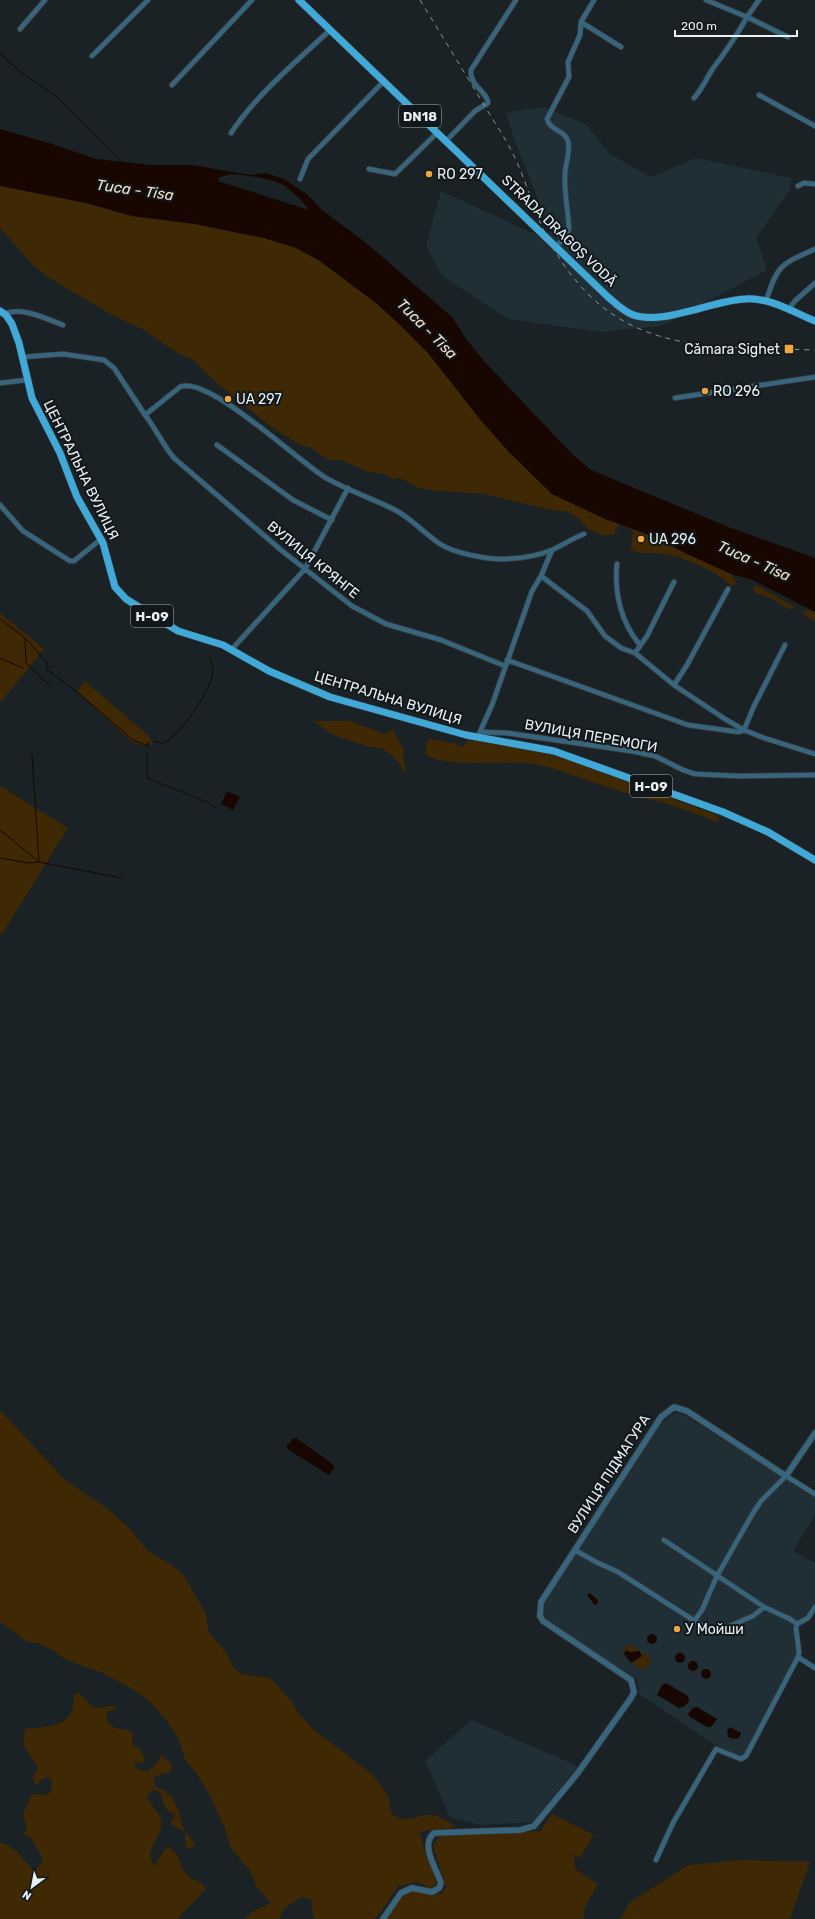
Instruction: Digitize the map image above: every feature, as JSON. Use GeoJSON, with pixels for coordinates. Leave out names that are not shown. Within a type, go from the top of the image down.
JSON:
{"type":"FeatureCollection","features":[{"type":"Feature","properties":{"kind":"main road","name":"STRADA DRAGOȘ VODĂ"},"geometry":{"type":"LineString","coordinates":[[299,0],[617,305],[638,316],[662,316],[738,299],[753,299],[766,301],[815,320]]}},
{"type":"Feature","properties":{"kind":"main road","name":"ЦЕНТРАЛЬНА ВУЛИЦЯ"},"geometry":{"type":"LineString","coordinates":[[2,312],[12,324],[23,357],[26,380],[37,410],[60,453],[77,497],[101,539],[107,554],[111,577],[115,587],[126,599],[178,631],[232,649],[269,671],[330,697],[393,715],[479,735]]}},
{"type":"Feature","properties":{"kind":"main road","name":"Н-09"},"geometry":{"type":"LineString","coordinates":[[479,735],[554,751],[723,812],[768,832],[815,860]]}},
{"type":"Feature","properties":{"kind":"street"},"geometry":{"type":"LineString","coordinates":[[20,29],[45,0]]}},
{"type":"Feature","properties":{"kind":"street"},"geometry":{"type":"LineString","coordinates":[[92,56],[148,0]]}},
{"type":"Feature","properties":{"kind":"street"},"geometry":{"type":"LineString","coordinates":[[172,85],[252,0]]}},
{"type":"Feature","properties":{"kind":"street"},"geometry":{"type":"LineString","coordinates":[[446,141],[475,111],[488,104],[486,98],[471,79],[471,70],[516,0]]}},
{"type":"Feature","properties":{"kind":"street"},"geometry":{"type":"LineString","coordinates":[[556,247],[567,234],[569,228],[564,177],[569,146],[568,139],[564,134],[551,127],[547,119],[569,77],[568,62],[580,35],[581,22],[594,0]]}},
{"type":"Feature","properties":{"kind":"street"},"geometry":{"type":"LineString","coordinates":[[706,0],[748,17],[788,37]]}},
{"type":"Feature","properties":{"kind":"street"},"geometry":{"type":"LineString","coordinates":[[694,98],[703,88],[714,67],[734,41],[759,0]]}},
{"type":"Feature","properties":{"kind":"street"},"geometry":{"type":"LineString","coordinates":[[581,22],[621,47]]}},
{"type":"Feature","properties":{"kind":"street"},"geometry":{"type":"LineString","coordinates":[[231,133],[241,118],[255,103],[330,30]]}},
{"type":"Feature","properties":{"kind":"street"},"geometry":{"type":"LineString","coordinates":[[300,179],[308,159],[384,81]]}},
{"type":"Feature","properties":{"kind":"street"},"geometry":{"type":"LineString","coordinates":[[759,95],[815,126]]}},
{"type":"Feature","properties":{"kind":"street"},"geometry":{"type":"LineString","coordinates":[[369,169],[395,174],[437,133]]}},
{"type":"Feature","properties":{"kind":"street"},"geometry":{"type":"LineString","coordinates":[[798,186],[804,183],[815,184]]}},
{"type":"Feature","properties":{"kind":"street"},"geometry":{"type":"LineString","coordinates":[[766,301],[773,279],[780,267],[815,249]]}},
{"type":"Feature","properties":{"kind":"street"},"geometry":{"type":"LineString","coordinates":[[788,310],[795,301],[815,283]]}},
{"type":"Feature","properties":{"kind":"street"},"geometry":{"type":"LineString","coordinates":[[2,312],[22,312],[63,325]]}},
{"type":"Feature","properties":{"kind":"street","name":"ВУЛИЦЯ КРЯНГЕ"},"geometry":{"type":"LineString","coordinates":[[23,357],[63,354],[104,360],[110,364],[174,458],[340,598],[364,613],[406,630],[441,640],[505,666]]}},
{"type":"Feature","properties":{"kind":"street"},"geometry":{"type":"LineString","coordinates":[[675,398],[815,376]]}},
{"type":"Feature","properties":{"kind":"street"},"geometry":{"type":"LineString","coordinates":[[0,383],[26,380]]}},
{"type":"Feature","properties":{"kind":"street"},"geometry":{"type":"LineString","coordinates":[[145,415],[169,398],[180,387],[192,386],[227,403],[325,477],[377,501],[409,518],[434,540],[448,548],[501,559],[527,556],[552,550],[584,534]]}},
{"type":"Feature","properties":{"kind":"street"},"geometry":{"type":"LineString","coordinates":[[216,445],[293,500],[332,520]]}},
{"type":"Feature","properties":{"kind":"street"},"geometry":{"type":"LineString","coordinates":[[232,649],[304,569],[332,520],[348,488]]}},
{"type":"Feature","properties":{"kind":"street"},"geometry":{"type":"LineString","coordinates":[[0,504],[23,531],[70,561],[74,561],[101,539]]}},
{"type":"Feature","properties":{"kind":"street"},"geometry":{"type":"LineString","coordinates":[[479,735],[532,591],[541,576],[552,550]]}},
{"type":"Feature","properties":{"kind":"street"},"geometry":{"type":"LineString","coordinates":[[617,564],[616,584],[622,613],[629,628],[640,645]]}},
{"type":"Feature","properties":{"kind":"street"},"geometry":{"type":"LineString","coordinates":[[541,576],[587,611],[605,636],[620,648],[635,653],[674,685],[724,719],[744,730],[815,754]]}},
{"type":"Feature","properties":{"kind":"street"},"geometry":{"type":"LineString","coordinates":[[635,653],[647,636],[674,582]]}},
{"type":"Feature","properties":{"kind":"street"},"geometry":{"type":"LineString","coordinates":[[674,685],[687,665],[728,589]]}},
{"type":"Feature","properties":{"kind":"street"},"geometry":{"type":"LineString","coordinates":[[507,660],[688,725],[739,732],[744,730],[754,706],[785,645]]}},
{"type":"Feature","properties":{"kind":"street","name":"ВУЛИЦЯ ПЕРЕМОГИ"},"geometry":{"type":"LineString","coordinates":[[479,735],[507,733],[631,751],[655,756],[683,770],[695,774],[746,776],[815,775]]}},
{"type":"Feature","properties":{"kind":"street","name":"ВУЛИЦЯ ПІДМАГУРА"},"geometry":{"type":"LineString","coordinates":[[382,1919],[401,1893],[412,1888],[432,1892],[439,1888],[441,1883],[427,1846],[428,1838],[434,1834],[520,1830],[534,1826],[577,1774],[631,1698],[634,1692],[631,1680],[543,1621],[540,1616],[541,1602],[661,1417],[674,1407],[687,1411],[786,1476]]}},
{"type":"Feature","properties":{"kind":"street"},"geometry":{"type":"LineString","coordinates":[[695,1620],[702,1610],[717,1576],[752,1512],[786,1476],[815,1433]]}},
{"type":"Feature","properties":{"kind":"street"},"geometry":{"type":"LineString","coordinates":[[786,1476],[815,1494]]}},
{"type":"Feature","properties":{"kind":"street"},"geometry":{"type":"LineString","coordinates":[[664,1540],[764,1608],[790,1618],[797,1624]]}},
{"type":"Feature","properties":{"kind":"street","name":"ВУЛИЦЯ ПІДМАГУРА"},"geometry":{"type":"LineString","coordinates":[[575,1550],[618,1572],[712,1632],[716,1632],[754,1616],[764,1608]]}},
{"type":"Feature","properties":{"kind":"street"},"geometry":{"type":"LineString","coordinates":[[797,1624],[808,1618],[815,1607]]}},
{"type":"Feature","properties":{"kind":"street"},"geometry":{"type":"LineString","coordinates":[[656,1860],[673,1823],[716,1749],[741,1760],[746,1756],[798,1658],[797,1624]]}},
{"type":"Feature","properties":{"kind":"street"},"geometry":{"type":"LineString","coordinates":[[798,1658],[815,1668]]}},
{"type":"Feature","properties":{"kind":"shaded area"},"geometry":{"type":"Polygon","coordinates":[[[545,107],[587,125],[610,154],[651,177],[696,158],[792,178],[790,190],[756,238],[767,270],[661,326],[600,332],[508,319],[442,276],[426,246],[441,191],[537,235],[551,232],[513,136],[506,112],[545,107]]]}},
{"type":"Feature","properties":{"kind":"shaded area"},"geometry":{"type":"Polygon","coordinates":[[[0,186],[86,203],[132,216],[195,224],[264,238],[296,248],[320,261],[376,303],[428,353],[479,418],[509,452],[552,494],[619,524],[614,535],[602,535],[589,530],[578,518],[566,511],[551,510],[484,494],[438,491],[419,488],[400,478],[393,479],[386,475],[370,472],[340,460],[328,460],[310,447],[302,446],[270,426],[218,384],[192,359],[179,354],[142,329],[112,315],[48,277],[34,266],[0,228],[0,186]]]}},
{"type":"Feature","properties":{"kind":"shaded area"},"geometry":{"type":"Polygon","coordinates":[[[633,528],[731,574],[736,581],[734,585],[731,586],[710,571],[681,558],[672,555],[631,550],[633,528]]]}},
{"type":"Feature","properties":{"kind":"shaded area"},"geometry":{"type":"Polygon","coordinates":[[[756,585],[793,606],[793,609],[788,609],[773,599],[755,593],[753,587],[756,585]]]}},
{"type":"Feature","properties":{"kind":"shaded area"},"geometry":{"type":"Polygon","coordinates":[[[806,610],[815,612],[815,621],[805,616],[803,612],[806,610]]]}},
{"type":"Feature","properties":{"kind":"shaded area"},"geometry":{"type":"Polygon","coordinates":[[[0,613],[44,649],[0,703],[0,613]]]}},
{"type":"Feature","properties":{"kind":"shaded area"},"geometry":{"type":"Polygon","coordinates":[[[85,681],[148,735],[153,744],[142,745],[131,741],[77,691],[85,681]]]}},
{"type":"Feature","properties":{"kind":"shaded area"},"geometry":{"type":"Polygon","coordinates":[[[313,721],[350,721],[385,734],[393,729],[404,751],[403,757],[407,774],[394,757],[383,749],[366,746],[333,735],[313,721]]]}},
{"type":"Feature","properties":{"kind":"shaded area"},"geometry":{"type":"Polygon","coordinates":[[[428,739],[454,743],[462,747],[469,740],[511,746],[560,757],[716,815],[720,819],[717,822],[671,805],[615,790],[557,770],[536,765],[526,763],[457,762],[443,761],[432,758],[425,753],[428,739]]]}},
{"type":"Feature","properties":{"kind":"shaded area"},"geometry":{"type":"Polygon","coordinates":[[[0,786],[68,828],[2,934],[0,933],[0,786]]]}},
{"type":"Feature","properties":{"kind":"shaded area"},"geometry":{"type":"Polygon","coordinates":[[[0,1410],[66,1481],[104,1506],[128,1527],[148,1551],[167,1562],[183,1574],[205,1612],[209,1632],[227,1654],[234,1669],[242,1674],[270,1678],[292,1702],[297,1711],[312,1728],[373,1775],[388,1795],[392,1814],[403,1819],[434,1815],[444,1819],[456,1827],[420,1832],[424,1849],[437,1884],[431,1888],[417,1882],[398,1886],[381,1912],[374,1919],[314,1919],[312,1900],[302,1897],[285,1909],[280,1919],[245,1919],[252,1912],[271,1903],[257,1887],[250,1871],[231,1848],[225,1829],[211,1798],[201,1780],[185,1759],[178,1738],[167,1721],[151,1703],[134,1690],[103,1673],[66,1660],[53,1650],[39,1644],[26,1641],[0,1622],[0,1410]]]}},
{"type":"Feature","properties":{"kind":"shaded area"},"geometry":{"type":"Polygon","coordinates":[[[674,1413],[683,1414],[815,1497],[815,1515],[793,1551],[815,1563],[815,1603],[806,1616],[793,1625],[797,1649],[793,1664],[745,1755],[742,1758],[735,1756],[715,1745],[639,1694],[638,1680],[547,1621],[543,1615],[542,1608],[545,1601],[660,1424],[674,1413]]]}},
{"type":"Feature","properties":{"kind":"shaded area"},"geometry":{"type":"Polygon","coordinates":[[[629,1644],[651,1658],[647,1668],[640,1669],[632,1663],[642,1656],[639,1651],[630,1652],[626,1650],[624,1654],[621,1654],[629,1644]]]}},
{"type":"Feature","properties":{"kind":"shaded area"},"geometry":{"type":"Polygon","coordinates":[[[78,1692],[93,1708],[114,1706],[118,1709],[108,1711],[106,1719],[116,1728],[128,1729],[133,1734],[132,1744],[140,1749],[145,1760],[142,1764],[136,1761],[135,1766],[138,1769],[148,1772],[156,1764],[161,1755],[171,1763],[171,1772],[156,1776],[153,1780],[156,1787],[165,1791],[172,1797],[179,1811],[182,1825],[195,1845],[191,1849],[186,1847],[186,1832],[175,1827],[171,1823],[175,1814],[166,1809],[160,1793],[154,1790],[149,1793],[147,1798],[160,1816],[161,1826],[150,1855],[154,1867],[166,1847],[172,1850],[179,1859],[183,1870],[187,1875],[201,1882],[206,1889],[180,1916],[179,1919],[0,1919],[0,1843],[8,1845],[17,1852],[35,1872],[43,1860],[32,1839],[23,1833],[27,1829],[23,1814],[32,1794],[47,1795],[51,1792],[52,1780],[47,1777],[42,1779],[36,1786],[33,1778],[37,1765],[25,1748],[25,1729],[52,1726],[64,1721],[69,1717],[72,1711],[74,1695],[78,1692]]]}},
{"type":"Feature","properties":{"kind":"shaded area"},"geometry":{"type":"Polygon","coordinates":[[[471,1720],[578,1766],[533,1822],[481,1825],[450,1817],[425,1761],[471,1720]]]}},
{"type":"Feature","properties":{"kind":"shaded area"},"geometry":{"type":"Polygon","coordinates":[[[552,1814],[594,1835],[580,1858],[569,1852],[574,1856],[575,1869],[598,1884],[584,1909],[584,1919],[385,1919],[400,1899],[412,1891],[441,1894],[446,1887],[433,1846],[439,1836],[540,1832],[552,1814]]]}},
{"type":"Feature","properties":{"kind":"shaded area"},"geometry":{"type":"Polygon","coordinates":[[[740,1860],[810,1862],[790,1919],[621,1919],[629,1903],[688,1865],[740,1860]]]}},
{"type":"Feature","properties":{"kind":"water","name":"Тиса - Tisa"},"geometry":{"type":"Polygon","coordinates":[[[0,129],[49,143],[96,159],[152,165],[192,165],[250,175],[265,173],[284,179],[308,195],[321,209],[365,242],[452,317],[467,340],[483,360],[572,454],[591,470],[731,528],[815,558],[815,612],[753,580],[731,574],[652,536],[605,519],[552,494],[509,452],[479,418],[428,353],[399,324],[376,303],[320,261],[296,248],[264,238],[195,224],[132,216],[86,203],[0,186],[0,129]],[[232,174],[219,177],[218,181],[309,210],[292,191],[284,185],[267,179],[232,174]]]}},
{"type":"Feature","properties":{"kind":"water"},"geometry":{"type":"Polygon","coordinates":[[[227,791],[240,797],[233,810],[221,804],[227,791]]]}},
{"type":"Feature","properties":{"kind":"water"},"geometry":{"type":"Polygon","coordinates":[[[296,1438],[333,1464],[334,1468],[329,1475],[287,1449],[287,1446],[293,1439],[296,1438]]]}},
{"type":"Feature","properties":{"kind":"water"},"geometry":{"type":"Polygon","coordinates":[[[590,1593],[598,1600],[597,1604],[595,1605],[587,1595],[590,1593]]]}},
{"type":"Feature","properties":{"kind":"water"},"geometry":{"type":"Polygon","coordinates":[[[650,1634],[654,1634],[656,1635],[656,1643],[650,1644],[647,1641],[647,1637],[650,1634]]]}},
{"type":"Feature","properties":{"kind":"water"},"geometry":{"type":"Polygon","coordinates":[[[626,1650],[630,1652],[639,1651],[642,1656],[631,1663],[624,1654],[626,1650]]]}},
{"type":"Feature","properties":{"kind":"water"},"geometry":{"type":"Polygon","coordinates":[[[678,1653],[682,1653],[684,1654],[684,1662],[678,1663],[675,1660],[675,1656],[678,1653]]]}},
{"type":"Feature","properties":{"kind":"water"},"geometry":{"type":"Polygon","coordinates":[[[691,1661],[695,1661],[697,1662],[697,1670],[691,1671],[688,1668],[688,1664],[691,1661]]]}},
{"type":"Feature","properties":{"kind":"water"},"geometry":{"type":"Polygon","coordinates":[[[704,1669],[708,1669],[710,1670],[710,1678],[704,1679],[701,1676],[701,1672],[704,1669]]]}},
{"type":"Feature","properties":{"kind":"water"},"geometry":{"type":"Polygon","coordinates":[[[666,1683],[688,1696],[689,1701],[685,1706],[679,1708],[657,1695],[662,1685],[666,1683]]]}},
{"type":"Feature","properties":{"kind":"water"},"geometry":{"type":"Polygon","coordinates":[[[697,1707],[717,1719],[711,1727],[707,1727],[690,1717],[688,1714],[693,1708],[697,1707]]]}},
{"type":"Feature","properties":{"kind":"water"},"geometry":{"type":"Polygon","coordinates":[[[730,1727],[741,1733],[739,1738],[733,1739],[728,1737],[727,1730],[730,1727]]]}},
{"type":"Feature","properties":{"kind":"waterway"},"geometry":{"type":"LineString","coordinates":[[0,53],[18,70],[57,97],[121,162]]}},
{"type":"Feature","properties":{"kind":"waterway"},"geometry":{"type":"LineString","coordinates":[[0,619],[24,637]]}},
{"type":"Feature","properties":{"kind":"waterway"},"geometry":{"type":"LineString","coordinates":[[50,686],[26,663],[25,638],[48,664],[46,669],[77,692],[133,740],[145,745],[148,744]]}},
{"type":"Feature","properties":{"kind":"waterway"},"geometry":{"type":"LineString","coordinates":[[0,658],[23,668]]}},
{"type":"Feature","properties":{"kind":"waterway"},"geometry":{"type":"LineString","coordinates":[[154,741],[163,743],[169,740],[185,724],[200,703],[212,676],[213,671],[210,658]]}},
{"type":"Feature","properties":{"kind":"waterway"},"geometry":{"type":"LineString","coordinates":[[147,747],[149,742]]}},
{"type":"Feature","properties":{"kind":"waterway"},"geometry":{"type":"LineString","coordinates":[[147,753],[147,778],[207,802],[217,809]]}},
{"type":"Feature","properties":{"kind":"waterway"},"geometry":{"type":"LineString","coordinates":[[0,830],[39,862],[32,755]]}},
{"type":"Feature","properties":{"kind":"waterway"},"geometry":{"type":"LineString","coordinates":[[0,858],[28,863],[39,862],[122,878]]}},
{"type":"Feature","properties":{"kind":"railway"},"geometry":{"type":"LineString","coordinates":[[420,0],[508,144],[548,239],[573,277],[600,305],[630,324],[662,337],[696,344],[815,350]]}},
{"type":"Feature","properties":{"kind":"place","name":"RO 297"},"geometry":{"type":"Point","coordinates":[429,174]}},
{"type":"Feature","properties":{"kind":"place","name":"Cămara Sighet"},"geometry":{"type":"Point","coordinates":[789,349]}},
{"type":"Feature","properties":{"kind":"place","name":"RO 296"},"geometry":{"type":"Point","coordinates":[705,391]}},
{"type":"Feature","properties":{"kind":"place","name":"UA 297"},"geometry":{"type":"Point","coordinates":[228,399]}},
{"type":"Feature","properties":{"kind":"place","name":"UA 296"},"geometry":{"type":"Point","coordinates":[641,539]}},
{"type":"Feature","properties":{"kind":"place","name":"У Мойши"},"geometry":{"type":"Point","coordinates":[677,1629]}}]}
